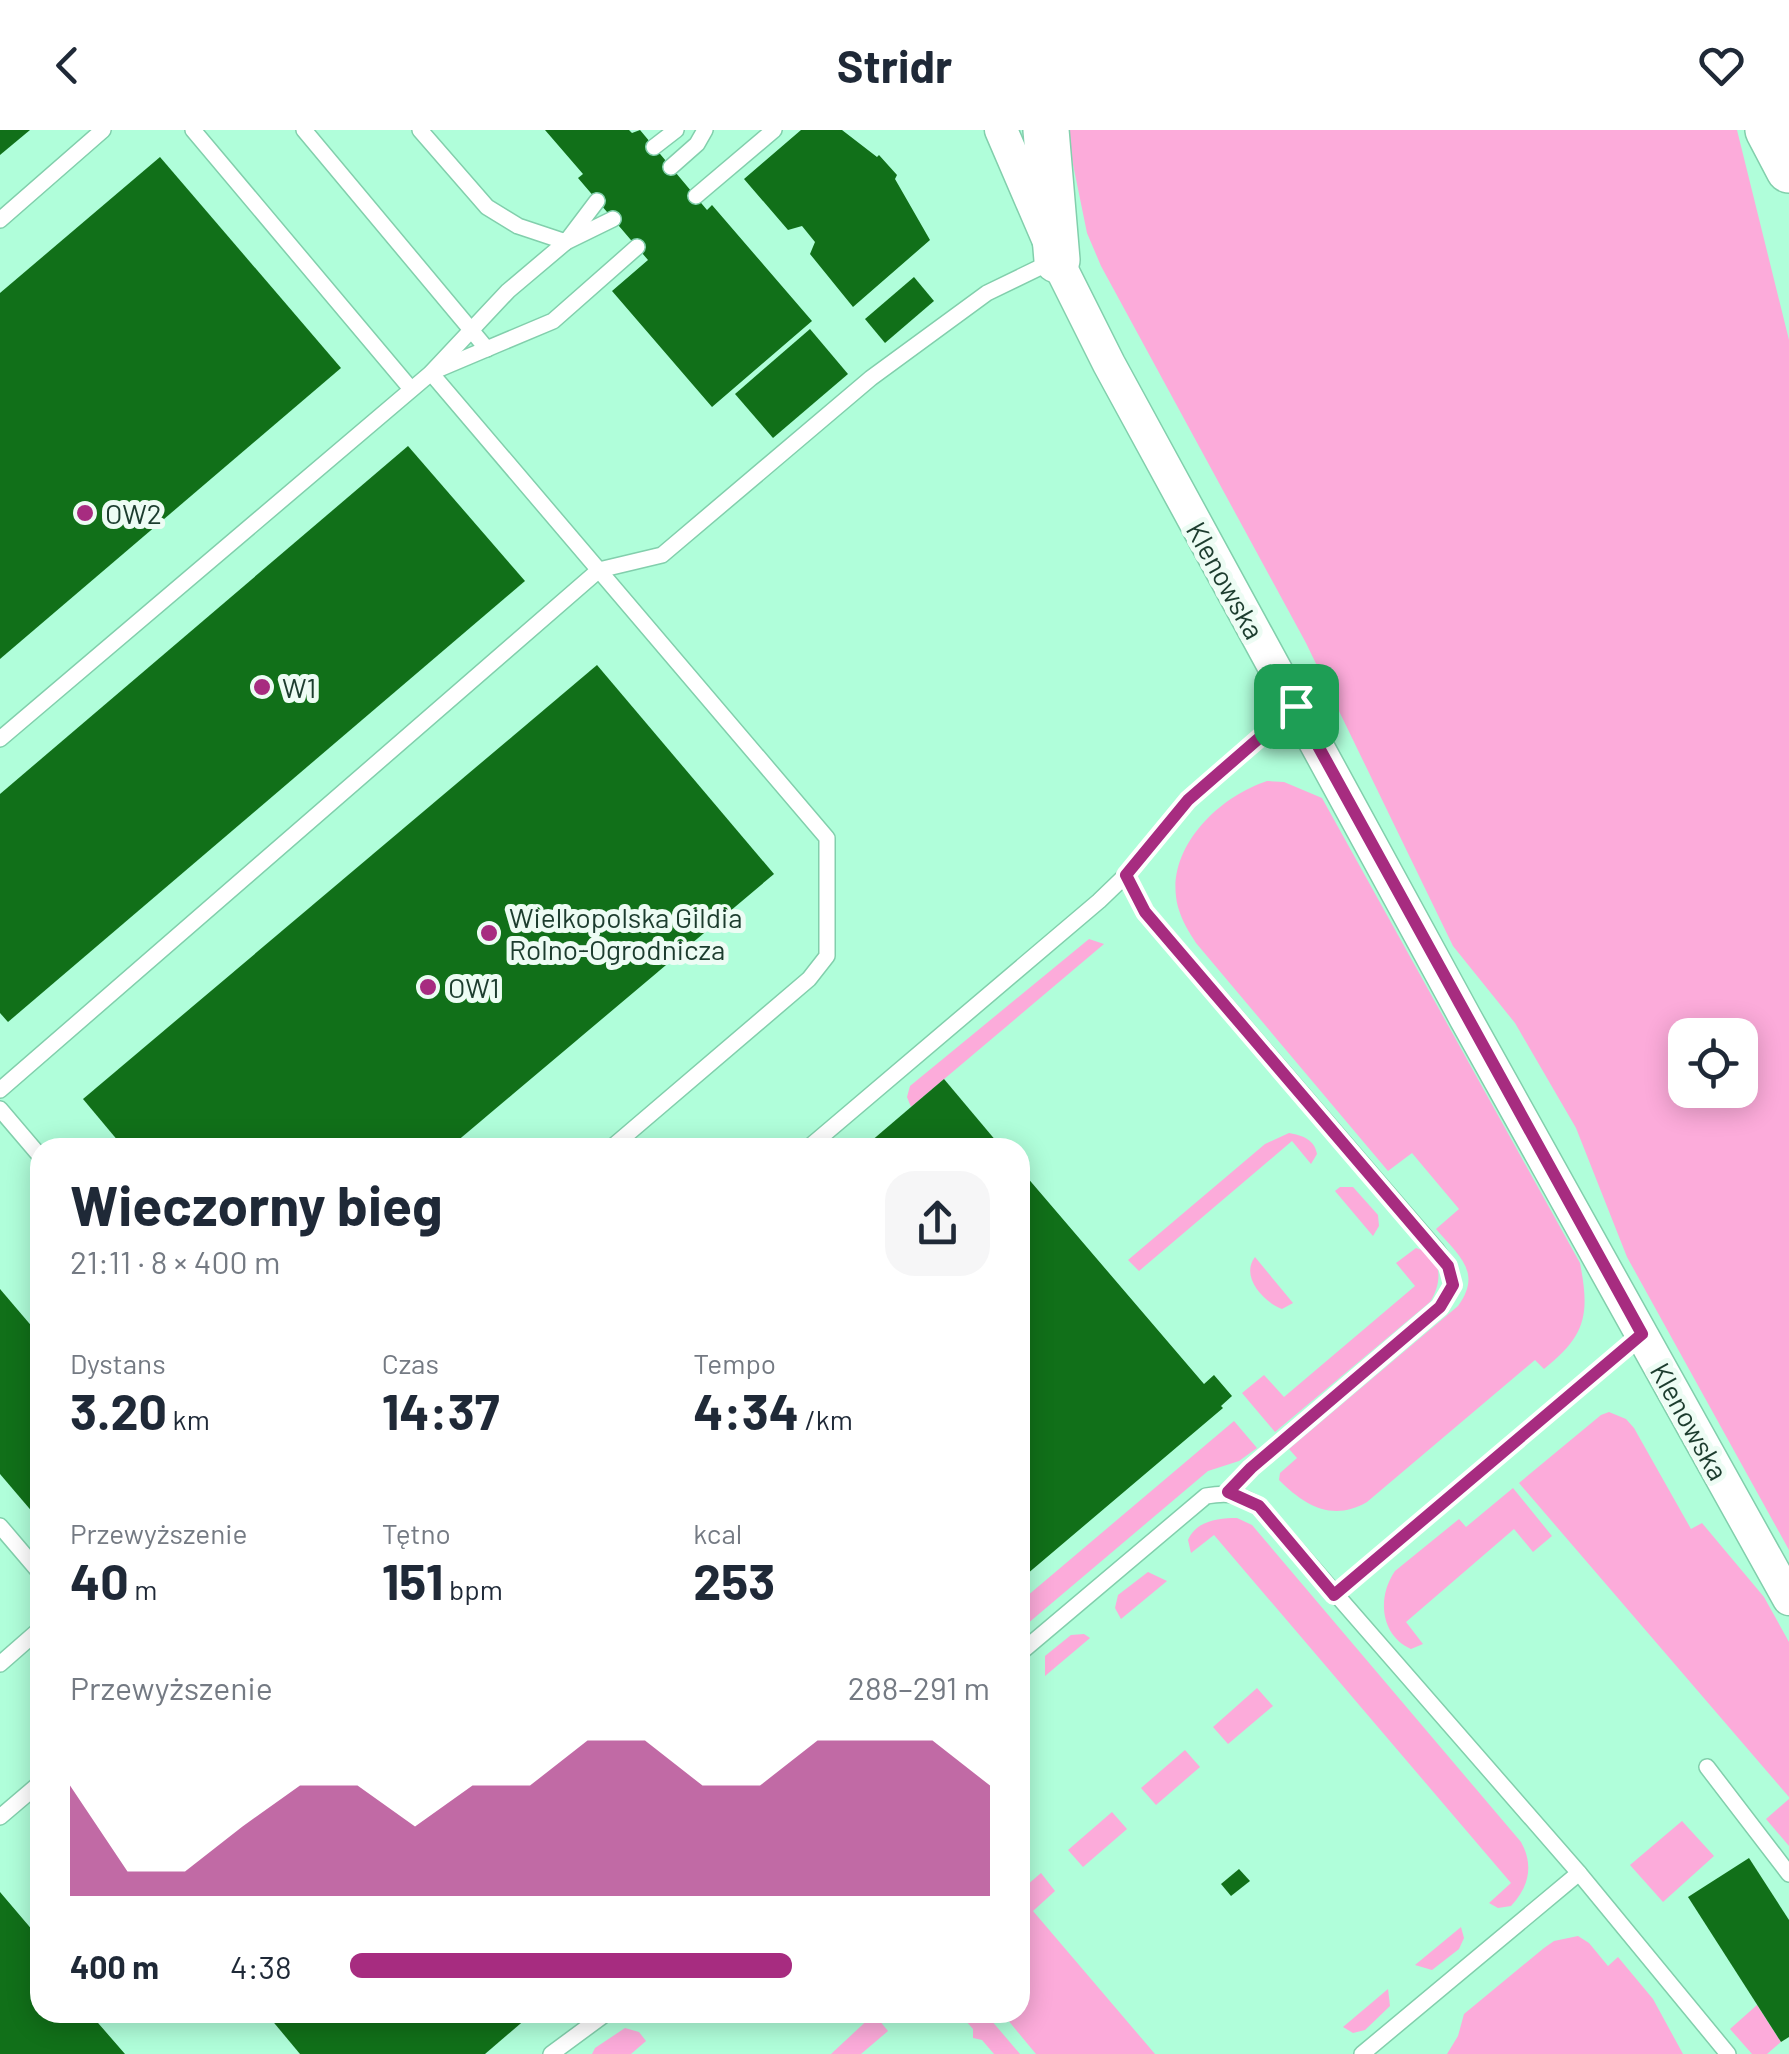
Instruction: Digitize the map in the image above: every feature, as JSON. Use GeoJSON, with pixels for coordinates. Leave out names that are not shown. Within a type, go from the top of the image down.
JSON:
{"type":"FeatureCollection","features":[{"type":"Feature","properties":{"kind":"main road"},"geometry":{"type":"LineString","coordinates":[[1046,130],[1057,260]]}},
{"type":"Feature","properties":{"kind":"main road"},"geometry":{"type":"LineString","coordinates":[[1768,130],[1789,170]]}},
{"type":"Feature","properties":{"kind":"street","name":"Klenowska"},"geometry":{"type":"LineString","coordinates":[[1001,130],[1057,260],[1118,380],[1789,1599]]}},
{"type":"Feature","properties":{"kind":"lane"},"geometry":{"type":"LineString","coordinates":[[0,220],[103,130]]}},
{"type":"Feature","properties":{"kind":"lane"},"geometry":{"type":"LineString","coordinates":[[193,130],[411,389]]}},
{"type":"Feature","properties":{"kind":"lane"},"geometry":{"type":"LineString","coordinates":[[304,130],[487,349]]}},
{"type":"Feature","properties":{"kind":"lane"},"geometry":{"type":"LineString","coordinates":[[420,130],[487,206],[518,226],[566,242],[613,219]]}},
{"type":"Feature","properties":{"kind":"lane"},"geometry":{"type":"LineString","coordinates":[[654,147],[676,130]]}},
{"type":"Feature","properties":{"kind":"lane"},"geometry":{"type":"LineString","coordinates":[[671,167],[697,144],[706,130]]}},
{"type":"Feature","properties":{"kind":"lane"},"geometry":{"type":"LineString","coordinates":[[696,196],[774,130]]}},
{"type":"Feature","properties":{"kind":"lane"},"geometry":{"type":"LineString","coordinates":[[0,738],[431,373],[508,291],[566,242],[598,201]]}},
{"type":"Feature","properties":{"kind":"lane"},"geometry":{"type":"LineString","coordinates":[[431,373],[553,322],[637,247]]}},
{"type":"Feature","properties":{"kind":"lane"},"geometry":{"type":"LineString","coordinates":[[0,1090],[599,570],[662,555],[871,378],[987,292],[1057,260]]}},
{"type":"Feature","properties":{"kind":"lane"},"geometry":{"type":"LineString","coordinates":[[431,373],[827,838],[826,956],[809,979],[624,1138]]}},
{"type":"Feature","properties":{"kind":"lane"},"geometry":{"type":"LineString","coordinates":[[820,1138],[1126,875],[1188,800],[1296,706]]}},
{"type":"Feature","properties":{"kind":"lane"},"geometry":{"type":"LineString","coordinates":[[1126,875],[1145,912],[1414,1223],[1448,1266],[1453,1285],[1440,1307],[1228,1492]]}},
{"type":"Feature","properties":{"kind":"lane"},"geometry":{"type":"LineString","coordinates":[[0,1109],[30,1144]]}},
{"type":"Feature","properties":{"kind":"lane"},"geometry":{"type":"LineString","coordinates":[[1334,1595],[1642,1334]]}},
{"type":"Feature","properties":{"kind":"lane"},"geometry":{"type":"LineString","coordinates":[[1030,1645],[1206,1496],[1228,1492],[1259,1506],[1579,1873],[1728,2054]]}},
{"type":"Feature","properties":{"kind":"lane"},"geometry":{"type":"LineString","coordinates":[[0,1526],[30,1561]]}},
{"type":"Feature","properties":{"kind":"lane"},"geometry":{"type":"LineString","coordinates":[[0,1664],[30,1638]]}},
{"type":"Feature","properties":{"kind":"lane"},"geometry":{"type":"LineString","coordinates":[[1707,1767],[1789,1874]]}},
{"type":"Feature","properties":{"kind":"lane"},"geometry":{"type":"LineString","coordinates":[[0,1817],[30,1792]]}},
{"type":"Feature","properties":{"kind":"lane"},"geometry":{"type":"LineString","coordinates":[[1362,2054],[1579,1873]]}},
{"type":"Feature","properties":{"kind":"lane"},"geometry":{"type":"LineString","coordinates":[[551,2054],[593,2023]]}},
{"type":"Feature","properties":{"kind":"shaded area"},"geometry":{"type":"Polygon","coordinates":[[[1066,130],[1737,130],[1789,340],[1789,1550],[1627,1257],[1576,1128],[1515,1023],[1453,946],[1306,643],[1101,266],[1087,233],[1066,130]]]}},
{"type":"Feature","properties":{"kind":"shaded area"},"geometry":{"type":"Polygon","coordinates":[[[1267,781],[1284,782],[1322,798],[1580,1263],[1583,1281],[1582,1323],[1558,1357],[1544,1369],[1535,1360],[1367,1502],[1343,1511],[1309,1504],[1279,1480],[1280,1473],[1297,1458],[1289,1449],[1458,1306],[1465,1294],[1468,1274],[1465,1264],[1436,1229],[1459,1209],[1412,1153],[1388,1171],[1196,943],[1182,917],[1176,886],[1187,846],[1198,829],[1230,799],[1267,781]]]}},
{"type":"Feature","properties":{"kind":"shaded area"},"geometry":{"type":"Polygon","coordinates":[[[1089,939],[1104,944],[911,1107],[907,1097],[910,1086],[1089,939]]]}},
{"type":"Feature","properties":{"kind":"shaded area"},"geometry":{"type":"Polygon","coordinates":[[[1289,1133],[1314,1145],[1317,1154],[1311,1164],[1292,1141],[1139,1271],[1128,1260],[1265,1144],[1289,1133]]]}},
{"type":"Feature","properties":{"kind":"shaded area"},"geometry":{"type":"Polygon","coordinates":[[[1353,1187],[1378,1215],[1379,1226],[1373,1236],[1335,1191],[1353,1187]]]}},
{"type":"Feature","properties":{"kind":"shaded area"},"geometry":{"type":"Polygon","coordinates":[[[1416,1248],[1431,1257],[1438,1270],[1430,1302],[1275,1432],[1242,1393],[1264,1375],[1284,1397],[1415,1286],[1396,1263],[1416,1248]]]}},
{"type":"Feature","properties":{"kind":"shaded area"},"geometry":{"type":"Polygon","coordinates":[[[1255,1257],[1293,1303],[1282,1309],[1256,1288],[1250,1272],[1255,1257]]]}},
{"type":"Feature","properties":{"kind":"shaded area"},"geometry":{"type":"Polygon","coordinates":[[[1609,1412],[1626,1419],[1634,1428],[1691,1529],[1702,1523],[1764,1597],[1789,1642],[1789,1797],[1519,1483],[1609,1412]]]}},
{"type":"Feature","properties":{"kind":"shaded area"},"geometry":{"type":"Polygon","coordinates":[[[1234,1421],[1257,1448],[1239,1461],[1208,1471],[1030,1622],[1030,1594],[1234,1421]]]}},
{"type":"Feature","properties":{"kind":"shaded area"},"geometry":{"type":"Polygon","coordinates":[[[1513,1488],[1552,1536],[1533,1552],[1514,1529],[1406,1622],[1423,1644],[1411,1649],[1401,1643],[1388,1625],[1384,1603],[1395,1571],[1459,1519],[1466,1527],[1513,1488]]]}},
{"type":"Feature","properties":{"kind":"shaded area"},"geometry":{"type":"Polygon","coordinates":[[[1237,1518],[1252,1525],[1521,1842],[1528,1875],[1511,1906],[1498,1908],[1489,1903],[1511,1883],[1214,1535],[1191,1553],[1188,1540],[1196,1529],[1215,1520],[1237,1518]]]}},
{"type":"Feature","properties":{"kind":"shaded area"},"geometry":{"type":"Polygon","coordinates":[[[1148,1572],[1167,1581],[1121,1619],[1115,1608],[1118,1595],[1148,1572]]]}},
{"type":"Feature","properties":{"kind":"shaded area"},"geometry":{"type":"Polygon","coordinates":[[[1084,1634],[1090,1638],[1045,1676],[1045,1656],[1071,1635],[1084,1634]]]}},
{"type":"Feature","properties":{"kind":"shaded area"},"geometry":{"type":"Polygon","coordinates":[[[1257,1688],[1273,1706],[1228,1744],[1213,1727],[1257,1688]]]}},
{"type":"Feature","properties":{"kind":"shaded area"},"geometry":{"type":"Polygon","coordinates":[[[1185,1750],[1200,1767],[1156,1805],[1141,1788],[1185,1750]]]}},
{"type":"Feature","properties":{"kind":"shaded area"},"geometry":{"type":"Polygon","coordinates":[[[1789,1799],[1789,1846],[1766,1819],[1789,1799]]]}},
{"type":"Feature","properties":{"kind":"shaded area"},"geometry":{"type":"Polygon","coordinates":[[[1112,1812],[1127,1829],[1083,1867],[1068,1850],[1112,1812]]]}},
{"type":"Feature","properties":{"kind":"shaded area"},"geometry":{"type":"Polygon","coordinates":[[[1682,1821],[1714,1856],[1663,1902],[1630,1865],[1682,1821]]]}},
{"type":"Feature","properties":{"kind":"shaded area"},"geometry":{"type":"Polygon","coordinates":[[[1041,1873],[1055,1891],[1033,1911],[1155,2054],[1036,2054],[1010,2023],[1030,2023],[1030,1882],[1041,1873]]]}},
{"type":"Feature","properties":{"kind":"shaded area"},"geometry":{"type":"Polygon","coordinates":[[[1461,1927],[1464,1938],[1459,1949],[1432,1970],[1415,1965],[1461,1927]]]}},
{"type":"Feature","properties":{"kind":"shaded area"},"geometry":{"type":"Polygon","coordinates":[[[1578,1936],[1608,1966],[1618,1957],[1653,1999],[1683,2054],[1447,2054],[1458,2036],[1464,2014],[1554,1941],[1578,1936]]]}},
{"type":"Feature","properties":{"kind":"shaded area"},"geometry":{"type":"Polygon","coordinates":[[[1388,1989],[1390,2006],[1365,2030],[1353,2033],[1343,2027],[1388,1989]]]}},
{"type":"Feature","properties":{"kind":"shaded area"},"geometry":{"type":"Polygon","coordinates":[[[1757,2005],[1781,2042],[1767,2054],[1752,2054],[1730,2029],[1757,2005]]]}},
{"type":"Feature","properties":{"kind":"shaded area"},"geometry":{"type":"Polygon","coordinates":[[[864,2023],[881,2023],[888,2031],[861,2054],[831,2054],[864,2023]]]}},
{"type":"Feature","properties":{"kind":"shaded area"},"geometry":{"type":"Polygon","coordinates":[[[968,2023],[994,2023],[1020,2054],[994,2054],[982,2040],[973,2038],[968,2023]]]}},
{"type":"Feature","properties":{"kind":"shaded area"},"geometry":{"type":"Polygon","coordinates":[[[625,2028],[639,2032],[646,2041],[631,2054],[592,2054],[595,2048],[625,2028]]]}},
{"type":"Feature","properties":{"kind":"building"},"geometry":{"type":"Polygon","coordinates":[[[0,130],[30,130],[0,155],[0,130]]]}},
{"type":"Feature","properties":{"kind":"building"},"geometry":{"type":"Polygon","coordinates":[[[545,130],[640,130],[707,210],[712,205],[812,321],[712,407],[612,291],[648,260],[578,178],[583,174],[545,130]]]}},
{"type":"Feature","properties":{"kind":"building"},"geometry":{"type":"Polygon","coordinates":[[[801,130],[842,130],[879,155],[897,175],[895,179],[930,240],[853,307],[810,254],[815,242],[802,226],[788,230],[744,179],[801,130]]]}},
{"type":"Feature","properties":{"kind":"building","name":"OW2"},"geometry":{"type":"Polygon","coordinates":[[[160,157],[341,368],[0,659],[0,293],[160,157]]]}},
{"type":"Feature","properties":{"kind":"building"},"geometry":{"type":"Polygon","coordinates":[[[914,277],[934,301],[885,343],[865,319],[914,277]]]}},
{"type":"Feature","properties":{"kind":"building"},"geometry":{"type":"Polygon","coordinates":[[[810,329],[848,374],[773,438],[735,394],[810,329]]]}},
{"type":"Feature","properties":{"kind":"building","name":"W1"},"geometry":{"type":"Polygon","coordinates":[[[408,446],[525,581],[8,1022],[0,1013],[0,794],[408,446]]]}},
{"type":"Feature","properties":{"kind":"building","name":"OW1"},"geometry":{"type":"Polygon","coordinates":[[[597,665],[774,874],[461,1138],[116,1138],[83,1099],[597,665]]]}},
{"type":"Feature","properties":{"kind":"building"},"geometry":{"type":"Polygon","coordinates":[[[944,1079],[994,1138],[875,1138],[944,1079]]]}},
{"type":"Feature","properties":{"kind":"building"},"geometry":{"type":"Polygon","coordinates":[[[1030,1181],[1204,1384],[1214,1375],[1232,1396],[1223,1408],[1030,1572],[1030,1181]]]}},
{"type":"Feature","properties":{"kind":"building"},"geometry":{"type":"Polygon","coordinates":[[[0,1289],[30,1324],[30,1509],[0,1474],[0,1289]]]}},
{"type":"Feature","properties":{"kind":"building"},"geometry":{"type":"Polygon","coordinates":[[[1749,1858],[1789,1920],[1789,2037],[1781,2042],[1688,1897],[1749,1858]]]}},
{"type":"Feature","properties":{"kind":"building"},"geometry":{"type":"Polygon","coordinates":[[[1239,1869],[1250,1881],[1231,1896],[1221,1884],[1239,1869]]]}},
{"type":"Feature","properties":{"kind":"building"},"geometry":{"type":"Polygon","coordinates":[[[0,1892],[30,1927],[30,2023],[98,2023],[125,2054],[0,2054],[0,1892]]]}},
{"type":"Feature","properties":{"kind":"building"},"geometry":{"type":"Polygon","coordinates":[[[274,2023],[521,2023],[485,2054],[300,2054],[274,2023]]]}},
{"type":"Feature","properties":{"kind":"place","name":"OW2"},"geometry":{"type":"Point","coordinates":[85,513]}},
{"type":"Feature","properties":{"kind":"place","name":"W1"},"geometry":{"type":"Point","coordinates":[262,687]}},
{"type":"Feature","properties":{"kind":"place","name":"Wielkopolska Gildia Rolno-Ogrodnicza"},"geometry":{"type":"Point","coordinates":[489,933]}},
{"type":"Feature","properties":{"kind":"place","name":"OW1"},"geometry":{"type":"Point","coordinates":[428,987]}},
{"type":"Feature","properties":{"kind":"route"},"geometry":{"type":"LineString","coordinates":[[1296,706],[1642,1334],[1334,1595],[1259,1506],[1228,1492],[1440,1307],[1453,1285],[1448,1266],[1145,912],[1126,875],[1188,800],[1296,706]]}}]}
